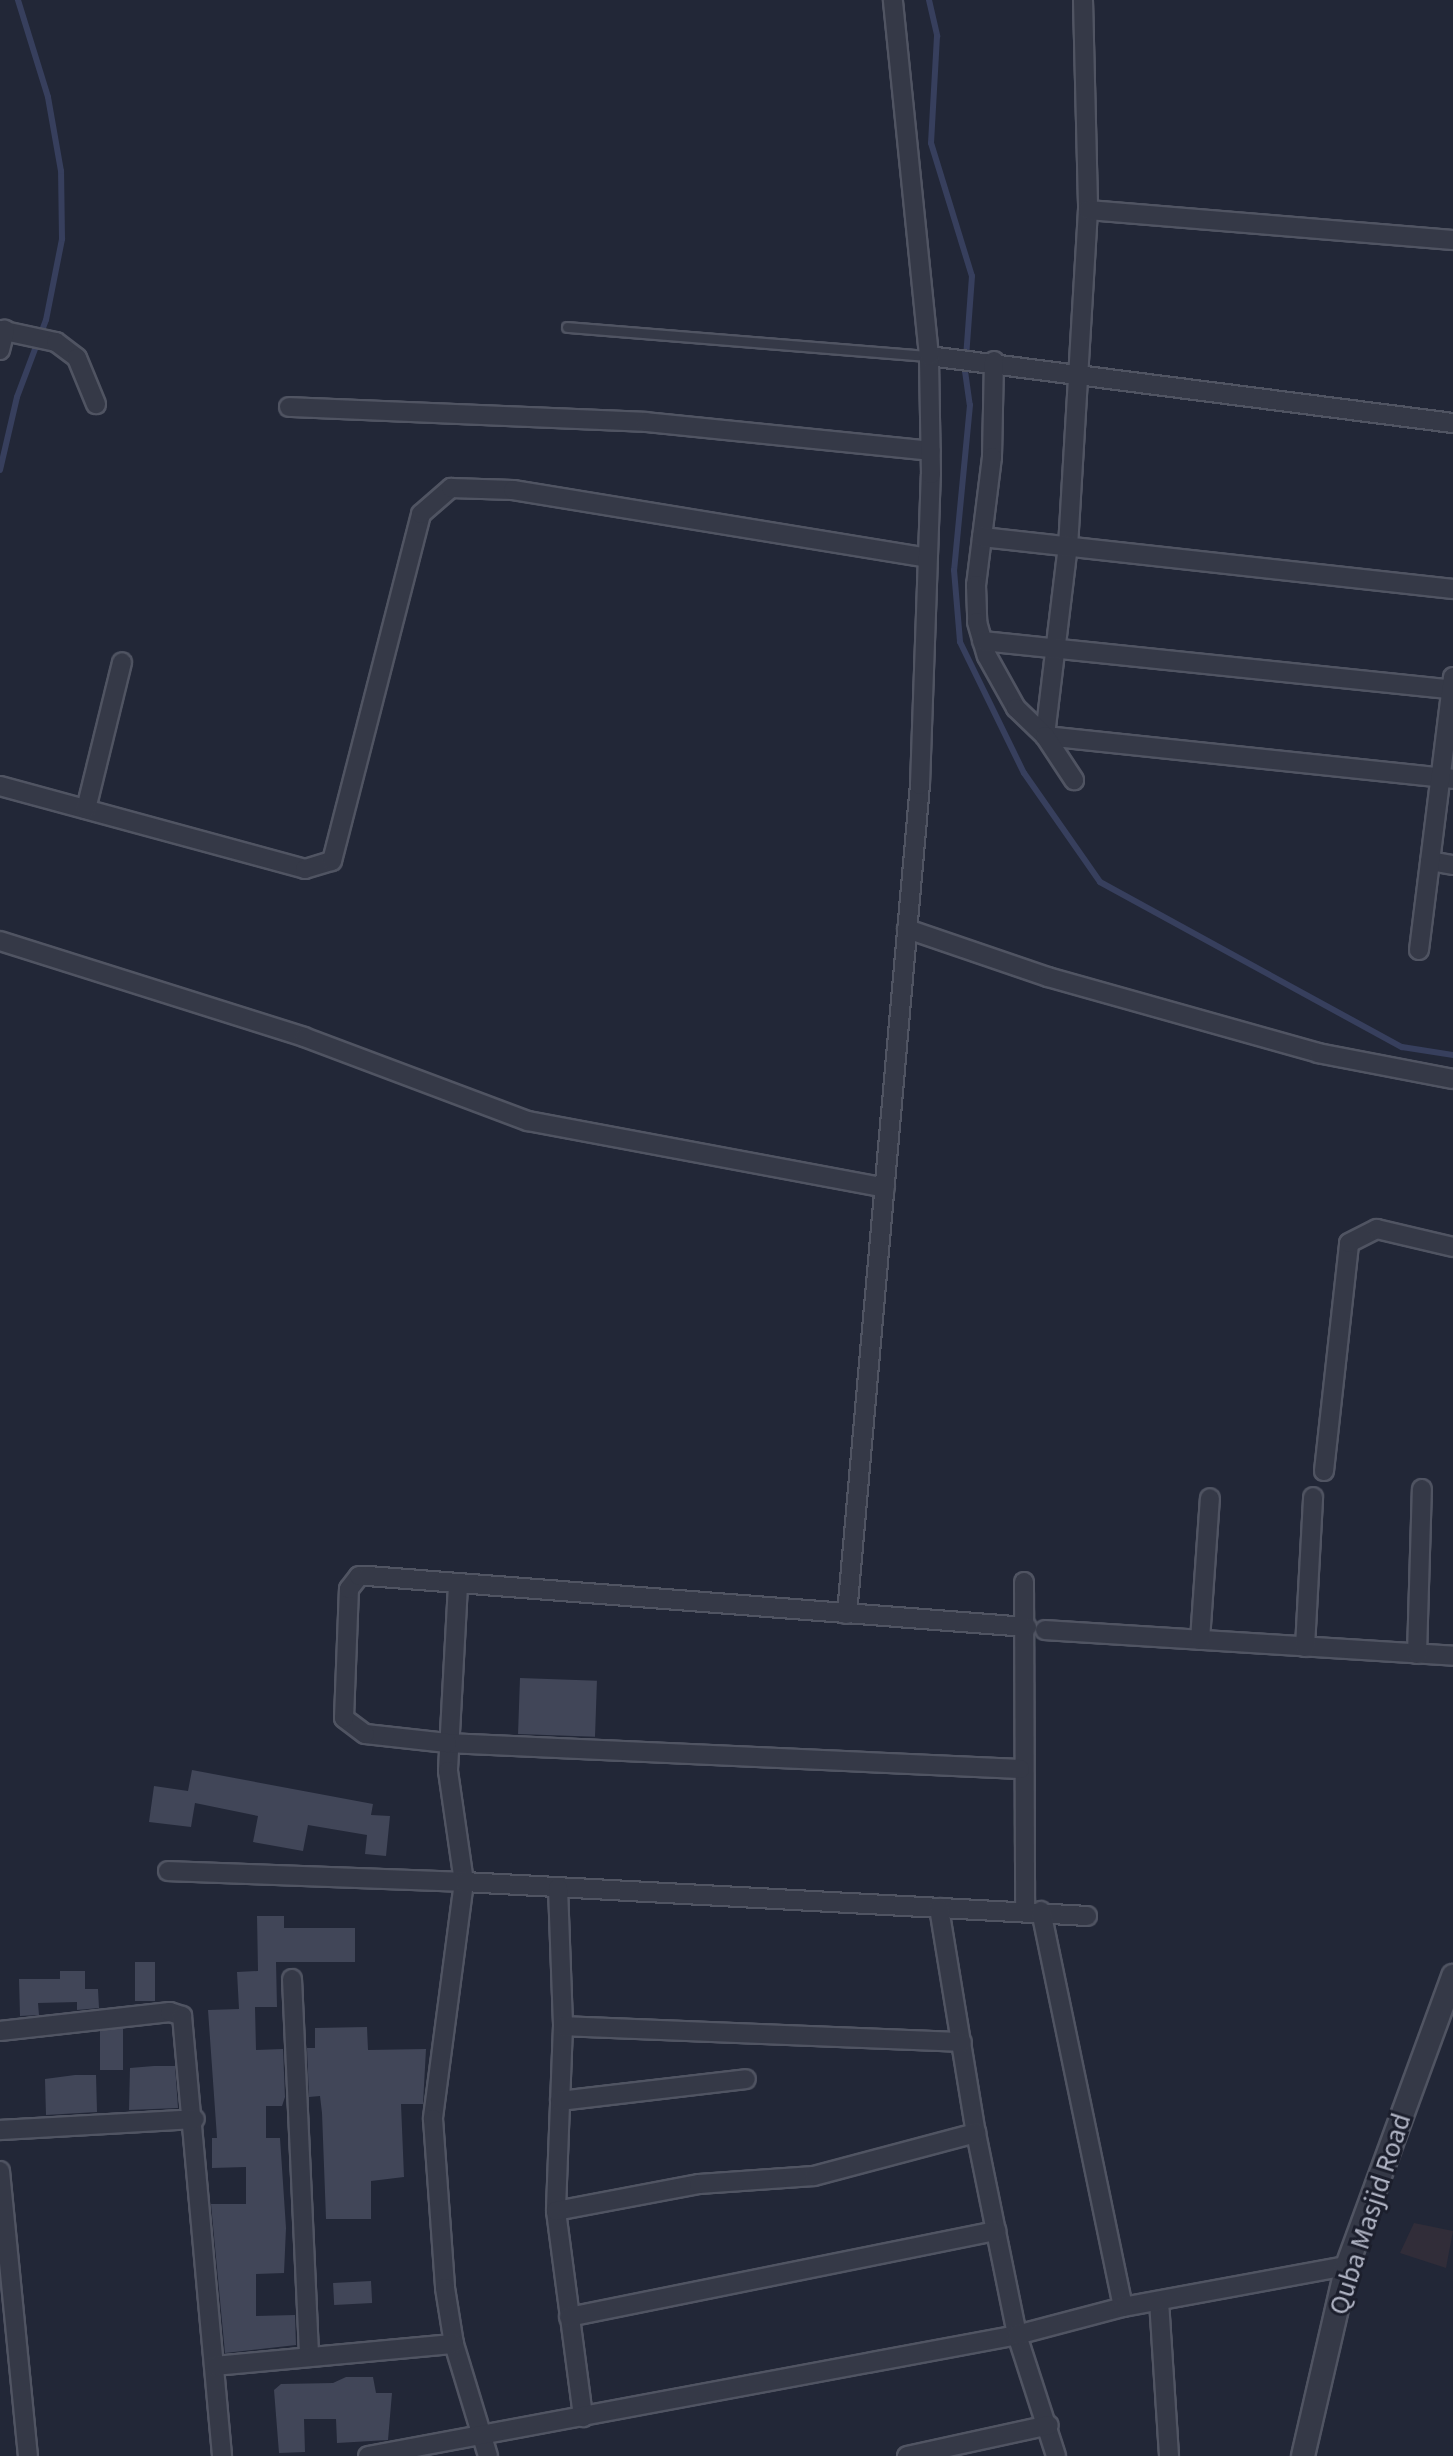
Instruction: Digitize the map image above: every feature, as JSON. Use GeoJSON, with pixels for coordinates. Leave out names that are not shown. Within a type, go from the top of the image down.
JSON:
{"type":"FeatureCollection","features":[{"type":"Feature","properties":{"kind":"street"},"geometry":{"type":"LineString","coordinates":[[847,1614],[920,785],[931,451],[929,356],[893,0]]}},
{"type":"Feature","properties":{"kind":"street"},"geometry":{"type":"LineString","coordinates":[[1045,736],[1068,545],[1088,210],[1083,0]]}},
{"type":"Feature","properties":{"kind":"street"},"geometry":{"type":"LineString","coordinates":[[1088,210],[1453,240]]}},
{"type":"Feature","properties":{"kind":"street"},"geometry":{"type":"LineString","coordinates":[[0,350],[9,331],[44,338],[77,358],[89,377],[96,404]]}},
{"type":"Feature","properties":{"kind":"street"},"geometry":{"type":"LineString","coordinates":[[929,356],[994,361],[1078,375],[1453,423]]}},
{"type":"Feature","properties":{"kind":"street"},"geometry":{"type":"LineString","coordinates":[[994,361],[992,457],[976,585],[982,641],[1016,708],[1045,736],[1074,780]]}},
{"type":"Feature","properties":{"kind":"street"},"geometry":{"type":"LineString","coordinates":[[289,407],[646,422],[931,451]]}},
{"type":"Feature","properties":{"kind":"street"},"geometry":{"type":"LineString","coordinates":[[0,786],[305,869],[332,861],[421,514],[451,488],[513,490],[926,558]]}},
{"type":"Feature","properties":{"kind":"street"},"geometry":{"type":"LineString","coordinates":[[982,537],[1453,589]]}},
{"type":"Feature","properties":{"kind":"street"},"geometry":{"type":"LineString","coordinates":[[982,641],[1056,651],[1452,685],[1447,778],[1430,861],[1419,950]]}},
{"type":"Feature","properties":{"kind":"street"},"geometry":{"type":"LineString","coordinates":[[86,809],[122,662]]}},
{"type":"Feature","properties":{"kind":"street"},"geometry":{"type":"LineString","coordinates":[[1045,736],[1447,778]]}},
{"type":"Feature","properties":{"kind":"street"},"geometry":{"type":"LineString","coordinates":[[1430,861],[1453,865]]}},
{"type":"Feature","properties":{"kind":"street"},"geometry":{"type":"LineString","coordinates":[[907,929],[1048,977],[1318,1053],[1453,1079]]}},
{"type":"Feature","properties":{"kind":"street"},"geometry":{"type":"LineString","coordinates":[[0,941],[304,1037],[528,1121],[885,1188]]}},
{"type":"Feature","properties":{"kind":"street"},"geometry":{"type":"LineString","coordinates":[[1324,1471],[1349,1243],[1377,1229],[1453,1247]]}},
{"type":"Feature","properties":{"kind":"street"},"geometry":{"type":"LineString","coordinates":[[1417,1654],[1422,1489]]}},
{"type":"Feature","properties":{"kind":"street"},"geometry":{"type":"LineString","coordinates":[[1305,1647],[1313,1497]]}},
{"type":"Feature","properties":{"kind":"street"},"geometry":{"type":"LineString","coordinates":[[1200,1640],[1210,1498]]}},
{"type":"Feature","properties":{"kind":"street"},"geometry":{"type":"LineString","coordinates":[[1020,1769],[447,1743],[365,1734],[346,1725],[349,1589],[359,1576],[368,1576],[1036,1628],[1453,1656]]}},
{"type":"Feature","properties":{"kind":"street"},"geometry":{"type":"LineString","coordinates":[[1024,1582],[1036,1628],[1020,1769],[1033,1910],[1123,2307]]}},
{"type":"Feature","properties":{"kind":"street"},"geometry":{"type":"LineString","coordinates":[[458,1585],[447,1743],[464,1882],[433,2119],[445,2288],[454,2344],[480,2438],[488,2456]]}},
{"type":"Feature","properties":{"kind":"street"},"geometry":{"type":"LineString","coordinates":[[168,1871],[464,1882],[939,1908],[1033,1910],[1087,1916]]}},
{"type":"Feature","properties":{"kind":"street"},"geometry":{"type":"LineString","coordinates":[[558,1888],[563,2026],[556,2211],[583,2417]]}},
{"type":"Feature","properties":{"kind":"street"},"geometry":{"type":"LineString","coordinates":[[939,1908],[976,2133],[1017,2335],[1049,2425],[1056,2456]]}},
{"type":"Feature","properties":{"kind":"street","name":"Quba Masjid Road"},"geometry":{"type":"LineString","coordinates":[[1303,2456],[1347,2266],[1449,1999],[1453,1976]]}},
{"type":"Feature","properties":{"kind":"street"},"geometry":{"type":"LineString","coordinates":[[292,1979],[309,2357]]}},
{"type":"Feature","properties":{"kind":"street"},"geometry":{"type":"LineString","coordinates":[[0,2031],[170,2012],[182,2016],[195,2119],[222,2456]]}},
{"type":"Feature","properties":{"kind":"street"},"geometry":{"type":"LineString","coordinates":[[563,2026],[962,2042]]}},
{"type":"Feature","properties":{"kind":"street"},"geometry":{"type":"LineString","coordinates":[[560,2101],[746,2079]]}},
{"type":"Feature","properties":{"kind":"street"},"geometry":{"type":"LineString","coordinates":[[0,2130],[195,2119]]}},
{"type":"Feature","properties":{"kind":"street"},"geometry":{"type":"LineString","coordinates":[[556,2211],[699,2184],[814,2176],[976,2133]]}},
{"type":"Feature","properties":{"kind":"street"},"geometry":{"type":"LineString","coordinates":[[0,2171],[9,2378],[28,2456]]}},
{"type":"Feature","properties":{"kind":"street"},"geometry":{"type":"LineString","coordinates":[[569,2317],[996,2231]]}},
{"type":"Feature","properties":{"kind":"street"},"geometry":{"type":"LineString","coordinates":[[379,2455],[1017,2335],[1123,2307],[1347,2266]]}},
{"type":"Feature","properties":{"kind":"street"},"geometry":{"type":"LineString","coordinates":[[1159,2301],[1169,2456]]}},
{"type":"Feature","properties":{"kind":"street"},"geometry":{"type":"LineString","coordinates":[[215,2366],[454,2344]]}},
{"type":"Feature","properties":{"kind":"street"},"geometry":{"type":"LineString","coordinates":[[914,2455],[1049,2425]]}},
{"type":"Feature","properties":{"kind":"lane"},"geometry":{"type":"LineString","coordinates":[[567,327],[929,356]]}},
{"type":"Feature","properties":{"kind":"shaded area"},"geometry":{"type":"Polygon","coordinates":[[[1414,2223],[1453,2231],[1446,2268],[1400,2253],[1414,2223]]]}},
{"type":"Feature","properties":{"kind":"building"},"geometry":{"type":"Polygon","coordinates":[[[520,1678],[597,1681],[595,1737],[518,1734],[520,1678]]]}},
{"type":"Feature","properties":{"kind":"building"},"geometry":{"type":"Polygon","coordinates":[[[192,1770],[373,1804],[371,1815],[390,1816],[386,1856],[365,1854],[367,1835],[308,1825],[303,1851],[253,1842],[258,1816],[195,1803],[191,1827],[149,1822],[154,1786],[188,1791],[192,1770]]]}},
{"type":"Feature","properties":{"kind":"building"},"geometry":{"type":"Polygon","coordinates":[[[257,1916],[284,1916],[284,1928],[355,1928],[355,1962],[276,1962],[277,2007],[255,2007],[256,2050],[283,2049],[285,2097],[282,2106],[266,2106],[266,2138],[280,2138],[286,2228],[284,2273],[256,2274],[256,2316],[295,2315],[296,2345],[225,2353],[211,2204],[246,2204],[246,2167],[212,2168],[212,2138],[217,2138],[208,2010],[239,2009],[237,1972],[258,1971],[257,1916]]]}},
{"type":"Feature","properties":{"kind":"building"},"geometry":{"type":"Polygon","coordinates":[[[135,1962],[155,1962],[155,2001],[135,2001],[135,1962]]]}},
{"type":"Feature","properties":{"kind":"building"},"geometry":{"type":"Polygon","coordinates":[[[60,1971],[85,1971],[85,1989],[98,1989],[99,2008],[77,2010],[77,2002],[38,2003],[39,2015],[20,2016],[19,1979],[60,1979],[60,1971]]]}},
{"type":"Feature","properties":{"kind":"building"},"geometry":{"type":"Polygon","coordinates":[[[367,2027],[368,2050],[426,2049],[423,2104],[401,2104],[404,2177],[371,2181],[371,2219],[326,2219],[322,2113],[320,2096],[309,2097],[307,2048],[315,2048],[315,2028],[367,2027]]]}},
{"type":"Feature","properties":{"kind":"building"},"geometry":{"type":"Polygon","coordinates":[[[100,2029],[123,2029],[123,2070],[100,2070],[100,2029]]]}},
{"type":"Feature","properties":{"kind":"building"},"geometry":{"type":"Polygon","coordinates":[[[175,2066],[178,2108],[129,2110],[130,2068],[175,2066]]]}},
{"type":"Feature","properties":{"kind":"building"},"geometry":{"type":"Polygon","coordinates":[[[96,2075],[97,2112],[46,2115],[45,2079],[96,2075]]]}},
{"type":"Feature","properties":{"kind":"building"},"geometry":{"type":"Polygon","coordinates":[[[371,2281],[372,2303],[334,2305],[333,2283],[371,2281]]]}},
{"type":"Feature","properties":{"kind":"building"},"geometry":{"type":"Polygon","coordinates":[[[346,2377],[373,2377],[376,2393],[392,2393],[388,2440],[337,2443],[336,2419],[304,2419],[305,2452],[279,2453],[274,2390],[281,2384],[333,2383],[346,2377]]]}},
{"type":"Feature","properties":{"kind":"waterway"},"geometry":{"type":"LineString","coordinates":[[0,470],[17,397],[46,320],[62,239],[61,171],[48,97],[18,0]]}},
{"type":"Feature","properties":{"kind":"waterway"},"geometry":{"type":"LineString","coordinates":[[929,0],[937,36],[931,143],[972,276],[965,371],[970,405],[954,570],[960,642],[1024,773],[1100,882],[1402,1047],[1453,1055]]}}]}
